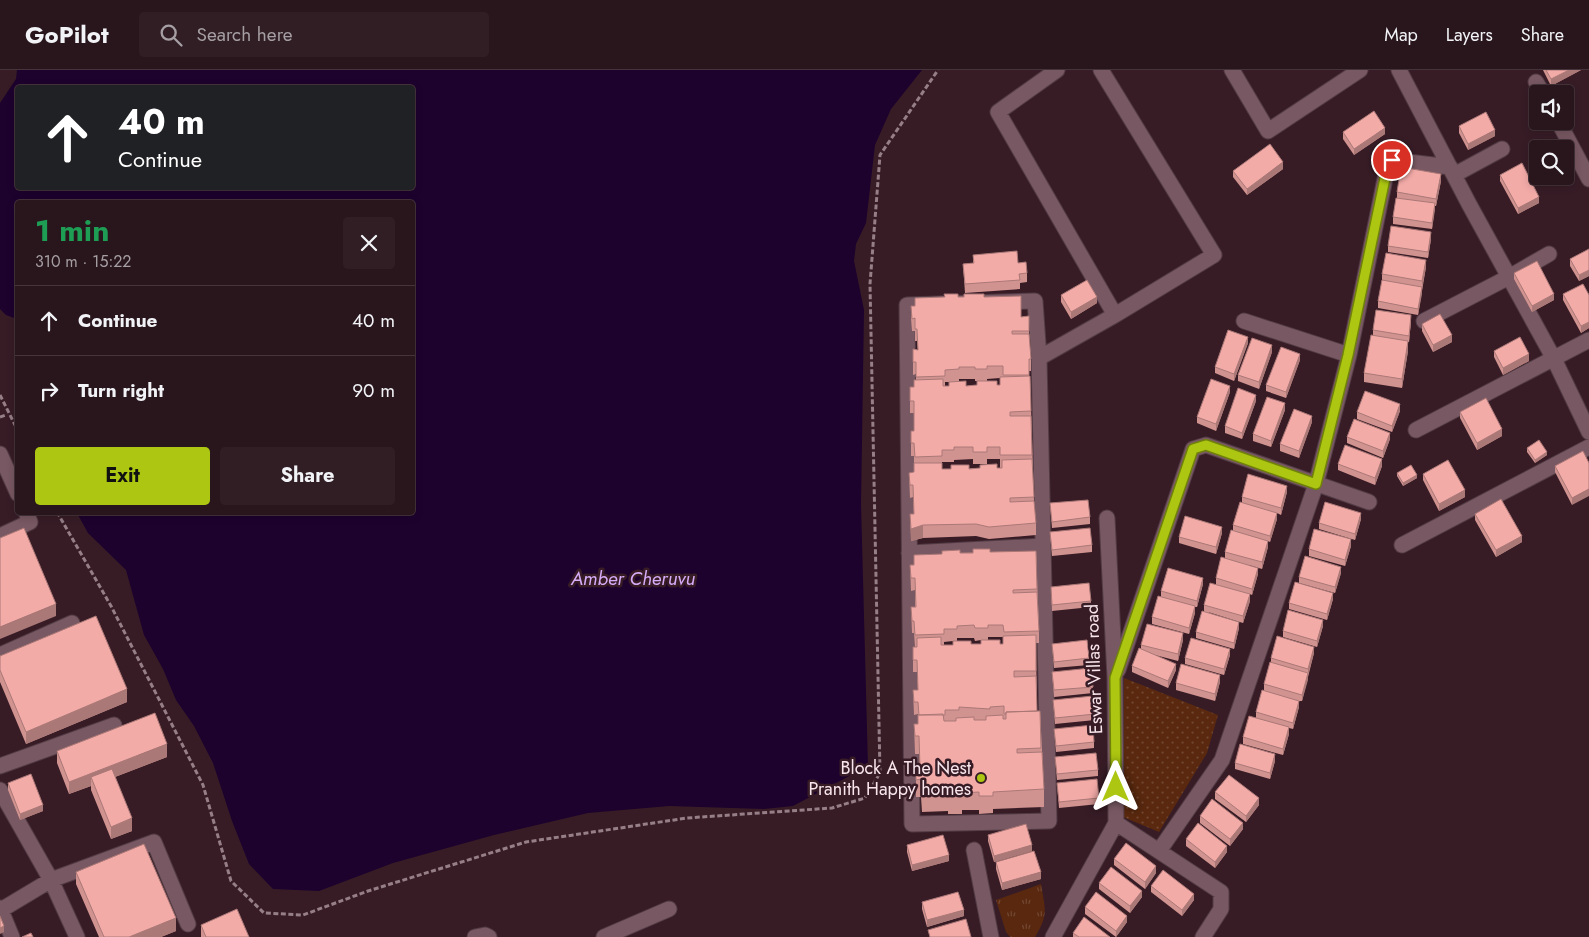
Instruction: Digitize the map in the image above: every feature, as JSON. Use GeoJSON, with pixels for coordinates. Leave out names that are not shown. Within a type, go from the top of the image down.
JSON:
{"type":"FeatureCollection","features":[{"type":"Feature","properties":{"kind":"street"},"geometry":{"type":"LineString","coordinates":[[1057,70],[998,112],[1116,315]]}},
{"type":"Feature","properties":{"kind":"street"},"geometry":{"type":"LineString","coordinates":[[1039,358],[1116,315],[1214,255],[1101,70]]}},
{"type":"Feature","properties":{"kind":"street"},"geometry":{"type":"LineString","coordinates":[[1232,70],[1268,131],[1360,70]]}},
{"type":"Feature","properties":{"kind":"street"},"geometry":{"type":"LineString","coordinates":[[1399,70],[1554,359],[1589,432]]}},
{"type":"Feature","properties":{"kind":"street"},"geometry":{"type":"LineString","coordinates":[[1564,130],[1585,163],[1589,179]]}},
{"type":"Feature","properties":{"kind":"street"},"geometry":{"type":"LineString","coordinates":[[1160,852],[1222,760],[1316,484],[1348,355],[1388,164],[1392,160],[1452,171],[1502,149]]}},
{"type":"Feature","properties":{"kind":"street"},"geometry":{"type":"LineString","coordinates":[[1424,321],[1509,277],[1548,254]]}},
{"type":"Feature","properties":{"kind":"street"},"geometry":{"type":"LineString","coordinates":[[1035,301],[1039,358],[1049,821],[912,824],[907,305],[1035,301]]}},
{"type":"Feature","properties":{"kind":"street"},"geometry":{"type":"LineString","coordinates":[[1244,321],[1348,355]]}},
{"type":"Feature","properties":{"kind":"street"},"geometry":{"type":"LineString","coordinates":[[1416,430],[1589,340]]}},
{"type":"Feature","properties":{"kind":"street"},"geometry":{"type":"LineString","coordinates":[[1115,678],[1193,449],[1206,445],[1369,502]]}},
{"type":"Feature","properties":{"kind":"street"},"geometry":{"type":"LineString","coordinates":[[1402,545],[1589,447]]}},
{"type":"Feature","properties":{"kind":"street"},"geometry":{"type":"LineString","coordinates":[[0,454],[15,487]]}},
{"type":"Feature","properties":{"kind":"street"},"geometry":{"type":"LineString","coordinates":[[0,536],[28,517]]}},
{"type":"Feature","properties":{"kind":"street","name":"Eswar Villas road"},"geometry":{"type":"LineString","coordinates":[[1107,518],[1115,678],[1116,823]]}},
{"type":"Feature","properties":{"kind":"street"},"geometry":{"type":"LineString","coordinates":[[909,553],[1043,546]]}},
{"type":"Feature","properties":{"kind":"street"},"geometry":{"type":"LineString","coordinates":[[0,655],[72,623]]}},
{"type":"Feature","properties":{"kind":"street"},"geometry":{"type":"LineString","coordinates":[[0,766],[114,725]]}},
{"type":"Feature","properties":{"kind":"street"},"geometry":{"type":"LineString","coordinates":[[0,790],[51,880],[77,937]]}},
{"type":"Feature","properties":{"kind":"street"},"geometry":{"type":"LineString","coordinates":[[1053,937],[1116,823],[1220,892],[1221,909],[1202,937]]}},
{"type":"Feature","properties":{"kind":"street"},"geometry":{"type":"LineString","coordinates":[[12,937],[0,909],[51,880],[154,842],[188,924]]}},
{"type":"Feature","properties":{"kind":"street"},"geometry":{"type":"LineString","coordinates":[[974,850],[991,937]]}},
{"type":"Feature","properties":{"kind":"street"},"geometry":{"type":"LineString","coordinates":[[604,937],[669,909]]}},
{"type":"Feature","properties":{"kind":"street"},"geometry":{"type":"LineString","coordinates":[[475,937],[485,935],[489,937]]}},
{"type":"Feature","properties":{"kind":"path"},"geometry":{"type":"LineString","coordinates":[[59,515],[111,606],[203,785],[231,881],[264,913],[303,915],[368,891],[526,842],[687,818],[832,808],[865,798],[880,774],[870,284],[880,155],[938,70]]}},
{"type":"Feature","properties":{"kind":"path"},"geometry":{"type":"LineString","coordinates":[[0,394],[15,426]]}},
{"type":"Feature","properties":{"kind":"path"},"geometry":{"type":"LineString","coordinates":[[0,416],[6,415]]}},
{"type":"Feature","properties":{"kind":"green space"},"geometry":{"type":"Polygon","coordinates":[[[1124,678],[1218,715],[1207,753],[1159,832],[1123,817],[1124,678]]]}},
{"type":"Feature","properties":{"kind":"green space"},"geometry":{"type":"Polygon","coordinates":[[[1041,884],[1045,911],[1042,923],[1035,937],[1010,937],[1006,932],[996,900],[1041,884]]]}},
{"type":"Feature","properties":{"kind":"water","name":"Amber Cheruvu"},"geometry":{"type":"Polygon","coordinates":[[[17,70],[922,70],[891,109],[875,145],[866,223],[856,244],[854,261],[864,310],[861,504],[868,766],[793,806],[764,809],[669,806],[588,813],[494,835],[393,863],[319,891],[273,889],[249,864],[232,821],[213,763],[194,726],[176,700],[163,669],[144,635],[126,570],[88,533],[78,515],[415,515],[415,200],[15,200],[15,318],[6,315],[0,309],[0,103],[16,79],[17,70]]]}},
{"type":"Feature","properties":{"kind":"building"},"geometry":{"type":"Polygon","coordinates":[[[1546,70],[1569,70],[1551,79],[1546,70]]]}},
{"type":"Feature","properties":{"kind":"building"},"geometry":{"type":"Polygon","coordinates":[[[1374,111],[1385,128],[1354,149],[1343,132],[1374,111]]]}},
{"type":"Feature","properties":{"kind":"building"},"geometry":{"type":"Polygon","coordinates":[[[1486,112],[1495,130],[1468,144],[1459,126],[1486,112]]]}},
{"type":"Feature","properties":{"kind":"building"},"geometry":{"type":"Polygon","coordinates":[[[1270,144],[1283,162],[1247,189],[1233,171],[1270,144]]]}},
{"type":"Feature","properties":{"kind":"building"},"geometry":{"type":"Polygon","coordinates":[[[1522,163],[1529,177],[1529,185],[1533,185],[1539,197],[1518,208],[1500,175],[1522,163]]]}},
{"type":"Feature","properties":{"kind":"building"},"geometry":{"type":"Polygon","coordinates":[[[1401,167],[1441,174],[1436,199],[1397,192],[1401,167]]]}},
{"type":"Feature","properties":{"kind":"building"},"geometry":{"type":"Polygon","coordinates":[[[1396,198],[1435,203],[1432,223],[1393,217],[1396,198]]]}},
{"type":"Feature","properties":{"kind":"building"},"geometry":{"type":"Polygon","coordinates":[[[1391,226],[1431,232],[1428,252],[1388,246],[1391,226]]]}},
{"type":"Feature","properties":{"kind":"building"},"geometry":{"type":"Polygon","coordinates":[[[1589,249],[1589,270],[1579,275],[1570,259],[1589,249]]]}},
{"type":"Feature","properties":{"kind":"building"},"geometry":{"type":"Polygon","coordinates":[[[1017,251],[1018,263],[1026,262],[1027,273],[1019,274],[1020,280],[965,284],[963,264],[974,263],[973,255],[1017,251]]]}},
{"type":"Feature","properties":{"kind":"building"},"geometry":{"type":"Polygon","coordinates":[[[1386,253],[1426,260],[1422,281],[1382,274],[1386,253]]]}},
{"type":"Feature","properties":{"kind":"building"},"geometry":{"type":"Polygon","coordinates":[[[1537,261],[1554,294],[1532,306],[1514,273],[1537,261]]]}},
{"type":"Feature","properties":{"kind":"building"},"geometry":{"type":"Polygon","coordinates":[[[1087,280],[1097,297],[1071,312],[1061,295],[1087,280]]]}},
{"type":"Feature","properties":{"kind":"building"},"geometry":{"type":"Polygon","coordinates":[[[1382,280],[1422,287],[1418,309],[1378,301],[1382,280]]]}},
{"type":"Feature","properties":{"kind":"building"},"geometry":{"type":"Polygon","coordinates":[[[1583,284],[1589,295],[1589,322],[1581,326],[1563,294],[1583,284]]]}},
{"type":"Feature","properties":{"kind":"building"},"geometry":{"type":"Polygon","coordinates":[[[944,294],[958,294],[958,297],[964,297],[964,294],[984,294],[984,297],[1021,296],[1021,317],[1029,316],[1029,331],[1012,331],[1012,334],[1029,334],[1031,359],[1029,359],[1029,375],[1003,375],[1003,366],[987,366],[987,369],[959,367],[959,369],[945,370],[945,376],[916,377],[916,362],[913,362],[913,349],[918,350],[917,329],[915,329],[915,318],[912,319],[911,306],[915,306],[915,298],[945,297],[944,294]]]}},
{"type":"Feature","properties":{"kind":"building"},"geometry":{"type":"Polygon","coordinates":[[[1376,310],[1411,315],[1409,336],[1373,330],[1376,310]]]}},
{"type":"Feature","properties":{"kind":"building"},"geometry":{"type":"Polygon","coordinates":[[[1440,314],[1452,335],[1433,345],[1422,324],[1440,314]]]}},
{"type":"Feature","properties":{"kind":"building"},"geometry":{"type":"Polygon","coordinates":[[[1228,330],[1248,337],[1234,374],[1215,367],[1228,330]]]}},
{"type":"Feature","properties":{"kind":"building"},"geometry":{"type":"Polygon","coordinates":[[[1371,335],[1408,341],[1402,379],[1364,373],[1371,335]]]}},
{"type":"Feature","properties":{"kind":"building"},"geometry":{"type":"Polygon","coordinates":[[[1520,337],[1529,354],[1503,368],[1494,351],[1520,337]]]}},
{"type":"Feature","properties":{"kind":"building"},"geometry":{"type":"Polygon","coordinates":[[[1252,338],[1272,345],[1259,382],[1238,375],[1252,338]]]}},
{"type":"Feature","properties":{"kind":"building"},"geometry":{"type":"Polygon","coordinates":[[[1281,347],[1300,354],[1286,392],[1266,385],[1281,347]]]}},
{"type":"Feature","properties":{"kind":"building"},"geometry":{"type":"Polygon","coordinates":[[[1030,376],[1031,411],[1010,412],[1010,416],[1031,416],[1032,455],[1000,455],[1000,447],[987,447],[987,452],[973,452],[973,447],[954,447],[954,450],[942,450],[942,456],[915,457],[914,443],[911,443],[911,431],[914,431],[914,401],[910,401],[910,387],[914,387],[914,380],[943,379],[943,386],[949,386],[949,382],[966,381],[966,386],[977,385],[977,381],[997,381],[997,385],[1000,385],[1000,377],[1030,376]]]}},
{"type":"Feature","properties":{"kind":"building"},"geometry":{"type":"Polygon","coordinates":[[[1211,379],[1230,386],[1216,424],[1197,417],[1211,379]]]}},
{"type":"Feature","properties":{"kind":"building"},"geometry":{"type":"Polygon","coordinates":[[[1238,388],[1256,395],[1242,433],[1225,426],[1238,388]]]}},
{"type":"Feature","properties":{"kind":"building"},"geometry":{"type":"Polygon","coordinates":[[[1365,391],[1400,404],[1392,426],[1357,412],[1365,391]]]}},
{"type":"Feature","properties":{"kind":"building"},"geometry":{"type":"Polygon","coordinates":[[[1267,397],[1285,403],[1271,441],[1253,434],[1267,397]]]}},
{"type":"Feature","properties":{"kind":"building"},"geometry":{"type":"Polygon","coordinates":[[[1486,398],[1502,429],[1477,443],[1460,412],[1486,398]]]}},
{"type":"Feature","properties":{"kind":"building"},"geometry":{"type":"Polygon","coordinates":[[[1294,409],[1312,416],[1299,451],[1280,444],[1294,409]]]}},
{"type":"Feature","properties":{"kind":"building"},"geometry":{"type":"Polygon","coordinates":[[[1354,419],[1390,433],[1383,451],[1347,437],[1354,419]]]}},
{"type":"Feature","properties":{"kind":"building"},"geometry":{"type":"Polygon","coordinates":[[[1539,440],[1547,452],[1535,460],[1527,448],[1539,440]]]}},
{"type":"Feature","properties":{"kind":"building"},"geometry":{"type":"Polygon","coordinates":[[[1345,445],[1382,459],[1375,478],[1338,464],[1345,445]]]}},
{"type":"Feature","properties":{"kind":"building"},"geometry":{"type":"Polygon","coordinates":[[[1583,451],[1589,463],[1589,489],[1572,498],[1555,466],[1583,451]]]}},
{"type":"Feature","properties":{"kind":"building"},"geometry":{"type":"Polygon","coordinates":[[[1032,459],[1034,497],[1010,498],[1010,502],[1034,501],[1036,523],[989,527],[976,524],[923,525],[911,529],[910,514],[914,514],[913,485],[910,485],[909,473],[914,472],[914,463],[942,463],[942,469],[951,469],[951,465],[969,465],[969,469],[980,468],[980,465],[997,464],[997,468],[1002,468],[1002,460],[1032,459]]]}},
{"type":"Feature","properties":{"kind":"building"},"geometry":{"type":"Polygon","coordinates":[[[1448,460],[1465,490],[1439,504],[1423,474],[1448,460]]]}},
{"type":"Feature","properties":{"kind":"building"},"geometry":{"type":"Polygon","coordinates":[[[1411,465],[1417,475],[1403,483],[1397,473],[1411,465]]]}},
{"type":"Feature","properties":{"kind":"building"},"geometry":{"type":"Polygon","coordinates":[[[1248,474],[1287,486],[1281,508],[1242,497],[1248,474]]]}},
{"type":"Feature","properties":{"kind":"building"},"geometry":{"type":"Polygon","coordinates":[[[1501,499],[1522,536],[1496,550],[1475,514],[1501,499]]]}},
{"type":"Feature","properties":{"kind":"building"},"geometry":{"type":"Polygon","coordinates":[[[1088,500],[1090,517],[1052,522],[1050,503],[1088,500]]]}},
{"type":"Feature","properties":{"kind":"building"},"geometry":{"type":"Polygon","coordinates":[[[1240,502],[1277,513],[1270,536],[1233,525],[1240,502]]]}},
{"type":"Feature","properties":{"kind":"building"},"geometry":{"type":"Polygon","coordinates":[[[1325,502],[1361,513],[1355,534],[1319,523],[1325,502]]]}},
{"type":"Feature","properties":{"kind":"building"},"geometry":{"type":"Polygon","coordinates":[[[1185,516],[1222,527],[1216,547],[1179,537],[1185,516]]]}},
{"type":"Feature","properties":{"kind":"building"},"geometry":{"type":"Polygon","coordinates":[[[24,528],[56,604],[0,627],[0,538],[24,528]]]}},
{"type":"Feature","properties":{"kind":"building"},"geometry":{"type":"Polygon","coordinates":[[[1090,528],[1092,545],[1052,550],[1050,532],[1090,528]]]}},
{"type":"Feature","properties":{"kind":"building"},"geometry":{"type":"Polygon","coordinates":[[[1314,529],[1351,539],[1345,560],[1309,549],[1314,529]]]}},
{"type":"Feature","properties":{"kind":"building"},"geometry":{"type":"Polygon","coordinates":[[[1231,530],[1268,541],[1262,562],[1225,552],[1231,530]]]}},
{"type":"Feature","properties":{"kind":"building"},"geometry":{"type":"Polygon","coordinates":[[[973,549],[990,549],[990,552],[1036,551],[1037,589],[1013,590],[1013,593],[1037,592],[1039,631],[1004,632],[1003,625],[988,625],[988,628],[975,628],[974,625],[957,626],[957,629],[944,629],[944,634],[915,635],[911,607],[916,607],[915,578],[911,578],[910,565],[914,565],[914,555],[942,554],[942,551],[960,550],[960,553],[973,553],[973,549]]]}},
{"type":"Feature","properties":{"kind":"building"},"geometry":{"type":"Polygon","coordinates":[[[1305,556],[1341,567],[1335,587],[1299,577],[1305,556]]]}},
{"type":"Feature","properties":{"kind":"building"},"geometry":{"type":"Polygon","coordinates":[[[1221,557],[1258,568],[1252,589],[1216,578],[1221,557]]]}},
{"type":"Feature","properties":{"kind":"building"},"geometry":{"type":"Polygon","coordinates":[[[1168,568],[1203,578],[1197,601],[1161,591],[1168,568]]]}},
{"type":"Feature","properties":{"kind":"building"},"geometry":{"type":"Polygon","coordinates":[[[1295,582],[1333,593],[1327,614],[1289,603],[1295,582]]]}},
{"type":"Feature","properties":{"kind":"building"},"geometry":{"type":"Polygon","coordinates":[[[1089,583],[1091,601],[1052,605],[1051,587],[1089,583]]]}},
{"type":"Feature","properties":{"kind":"building"},"geometry":{"type":"Polygon","coordinates":[[[1210,583],[1250,594],[1243,616],[1204,605],[1210,583]]]}},
{"type":"Feature","properties":{"kind":"building"},"geometry":{"type":"Polygon","coordinates":[[[1158,596],[1195,606],[1189,628],[1152,617],[1158,596]]]}},
{"type":"Feature","properties":{"kind":"building"},"geometry":{"type":"Polygon","coordinates":[[[1288,610],[1323,620],[1317,641],[1283,631],[1288,610]]]}},
{"type":"Feature","properties":{"kind":"building"},"geometry":{"type":"Polygon","coordinates":[[[1202,611],[1239,622],[1234,643],[1196,632],[1202,611]]]}},
{"type":"Feature","properties":{"kind":"building"},"geometry":{"type":"Polygon","coordinates":[[[96,616],[127,689],[26,732],[0,670],[0,656],[96,616]]]}},
{"type":"Feature","properties":{"kind":"building"},"geometry":{"type":"Polygon","coordinates":[[[1147,624],[1183,633],[1178,654],[1141,645],[1147,624]]]}},
{"type":"Feature","properties":{"kind":"building"},"geometry":{"type":"Polygon","coordinates":[[[1036,635],[1036,671],[1014,671],[1014,677],[1036,676],[1037,711],[1006,712],[1004,714],[1004,706],[990,707],[990,709],[959,707],[959,710],[945,710],[945,715],[919,715],[918,702],[914,702],[913,690],[918,690],[917,660],[913,660],[913,647],[917,647],[917,638],[941,637],[941,645],[953,645],[953,641],[971,641],[971,644],[981,644],[981,640],[1000,640],[1000,644],[1003,644],[1003,636],[1036,635]]]}},
{"type":"Feature","properties":{"kind":"building"},"geometry":{"type":"Polygon","coordinates":[[[1277,636],[1314,647],[1308,669],[1271,658],[1277,636]]]}},
{"type":"Feature","properties":{"kind":"building"},"geometry":{"type":"Polygon","coordinates":[[[1191,638],[1230,649],[1224,669],[1185,658],[1191,638]]]}},
{"type":"Feature","properties":{"kind":"building"},"geometry":{"type":"Polygon","coordinates":[[[1087,640],[1089,658],[1054,662],[1052,644],[1087,640]]]}},
{"type":"Feature","properties":{"kind":"building"},"geometry":{"type":"Polygon","coordinates":[[[1139,648],[1176,664],[1168,681],[1132,666],[1139,648]]]}},
{"type":"Feature","properties":{"kind":"building"},"geometry":{"type":"Polygon","coordinates":[[[1270,662],[1308,673],[1302,695],[1264,684],[1270,662]]]}},
{"type":"Feature","properties":{"kind":"building"},"geometry":{"type":"Polygon","coordinates":[[[1181,664],[1220,675],[1215,694],[1176,683],[1181,664]]]}},
{"type":"Feature","properties":{"kind":"building"},"geometry":{"type":"Polygon","coordinates":[[[1091,668],[1093,687],[1054,690],[1052,672],[1091,668]]]}},
{"type":"Feature","properties":{"kind":"building"},"geometry":{"type":"Polygon","coordinates":[[[1262,690],[1299,701],[1293,723],[1256,712],[1262,690]]]}},
{"type":"Feature","properties":{"kind":"building"},"geometry":{"type":"Polygon","coordinates":[[[1093,696],[1095,714],[1055,718],[1053,700],[1093,696]]]}},
{"type":"Feature","properties":{"kind":"building","name":"Block A The Nest Pranith Happy homes"},"geometry":{"type":"Polygon","coordinates":[[[1040,711],[1041,748],[1017,749],[1017,753],[1042,752],[1044,789],[993,792],[993,796],[979,796],[979,792],[961,793],[962,796],[948,797],[948,794],[922,795],[921,779],[916,780],[916,768],[920,767],[919,736],[915,736],[914,724],[918,724],[918,715],[943,714],[944,721],[956,721],[956,718],[974,717],[974,720],[986,720],[986,716],[1003,715],[1003,719],[1006,719],[1006,712],[1040,711]]]}},
{"type":"Feature","properties":{"kind":"building"},"geometry":{"type":"Polygon","coordinates":[[[155,713],[167,744],[69,782],[57,751],[155,713]]]}},
{"type":"Feature","properties":{"kind":"building"},"geometry":{"type":"Polygon","coordinates":[[[1249,716],[1289,727],[1283,749],[1243,737],[1249,716]]]}},
{"type":"Feature","properties":{"kind":"building"},"geometry":{"type":"Polygon","coordinates":[[[1093,725],[1094,742],[1056,746],[1054,729],[1093,725]]]}},
{"type":"Feature","properties":{"kind":"building"},"geometry":{"type":"Polygon","coordinates":[[[1240,744],[1275,754],[1270,773],[1235,763],[1240,744]]]}},
{"type":"Feature","properties":{"kind":"building"},"geometry":{"type":"Polygon","coordinates":[[[1096,753],[1098,770],[1057,774],[1055,757],[1096,753]]]}},
{"type":"Feature","properties":{"kind":"building"},"geometry":{"type":"Polygon","coordinates":[[[112,769],[132,818],[111,827],[91,777],[112,769]]]}},
{"type":"Feature","properties":{"kind":"building"},"geometry":{"type":"Polygon","coordinates":[[[31,774],[43,805],[20,814],[8,783],[31,774]]]}},
{"type":"Feature","properties":{"kind":"building"},"geometry":{"type":"Polygon","coordinates":[[[1229,775],[1259,798],[1246,816],[1215,792],[1229,775]]]}},
{"type":"Feature","properties":{"kind":"building"},"geometry":{"type":"Polygon","coordinates":[[[1097,779],[1099,798],[1059,802],[1057,783],[1097,779]]]}},
{"type":"Feature","properties":{"kind":"building"},"geometry":{"type":"Polygon","coordinates":[[[1212,799],[1243,823],[1230,839],[1200,816],[1212,799]]]}},
{"type":"Feature","properties":{"kind":"building"},"geometry":{"type":"Polygon","coordinates":[[[1198,823],[1227,846],[1215,862],[1186,839],[1198,823]]]}},
{"type":"Feature","properties":{"kind":"building"},"geometry":{"type":"Polygon","coordinates":[[[1026,824],[1032,845],[994,856],[988,835],[1026,824]]]}},
{"type":"Feature","properties":{"kind":"building"},"geometry":{"type":"Polygon","coordinates":[[[943,835],[949,855],[912,865],[907,845],[943,835]]]}},
{"type":"Feature","properties":{"kind":"building"},"geometry":{"type":"Polygon","coordinates":[[[1126,843],[1156,866],[1145,882],[1114,859],[1126,843]]]}},
{"type":"Feature","properties":{"kind":"building"},"geometry":{"type":"Polygon","coordinates":[[[144,844],[176,918],[129,937],[104,937],[76,872],[144,844]]]}},
{"type":"Feature","properties":{"kind":"building"},"geometry":{"type":"Polygon","coordinates":[[[1034,851],[1041,872],[1002,883],[996,862],[1034,851]]]}},
{"type":"Feature","properties":{"kind":"building"},"geometry":{"type":"Polygon","coordinates":[[[1111,867],[1142,891],[1130,906],[1099,883],[1111,867]]]}},
{"type":"Feature","properties":{"kind":"building"},"geometry":{"type":"Polygon","coordinates":[[[1163,870],[1194,894],[1182,910],[1151,886],[1163,870]]]}},
{"type":"Feature","properties":{"kind":"building"},"geometry":{"type":"Polygon","coordinates":[[[958,892],[964,910],[927,920],[922,902],[958,892]]]}},
{"type":"Feature","properties":{"kind":"building"},"geometry":{"type":"Polygon","coordinates":[[[1096,892],[1127,916],[1116,931],[1085,907],[1096,892]]]}},
{"type":"Feature","properties":{"kind":"building"},"geometry":{"type":"Polygon","coordinates":[[[237,909],[249,937],[206,937],[201,925],[237,909]]]}},
{"type":"Feature","properties":{"kind":"building"},"geometry":{"type":"Polygon","coordinates":[[[0,916],[4,926],[0,928],[0,916]]]}},
{"type":"Feature","properties":{"kind":"building"},"geometry":{"type":"Polygon","coordinates":[[[1084,917],[1110,937],[1079,937],[1073,933],[1084,917]]]}},
{"type":"Feature","properties":{"kind":"building"},"geometry":{"type":"Polygon","coordinates":[[[966,919],[971,937],[930,937],[928,930],[966,919]]]}},
{"type":"Feature","properties":{"kind":"building"},"geometry":{"type":"Polygon","coordinates":[[[31,933],[33,937],[22,937],[31,933]]]}},
{"type":"Feature","properties":{"kind":"place","name":"Block A The Nest Pranith Happy homes"},"geometry":{"type":"Point","coordinates":[981,778]}},
{"type":"Feature","properties":{"kind":"route"},"geometry":{"type":"LineString","coordinates":[[1116,787],[1115,678],[1193,449],[1206,445],[1316,484],[1348,355],[1388,164],[1392,160]]}}]}
